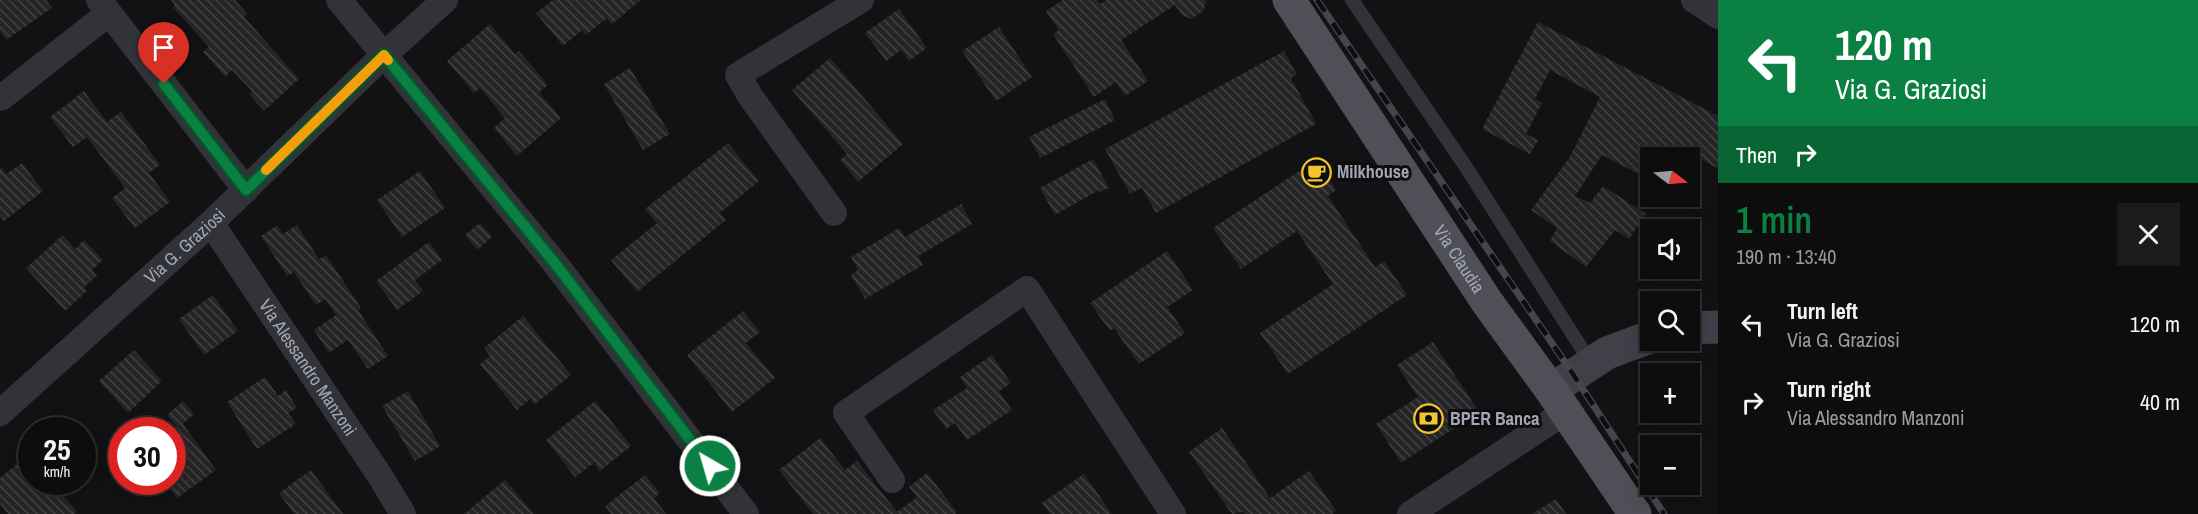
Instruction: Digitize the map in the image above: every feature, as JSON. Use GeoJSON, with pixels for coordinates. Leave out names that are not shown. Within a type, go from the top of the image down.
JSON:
{"type":"FeatureCollection","features":[{"type":"Feature","properties":{"kind":"main road","name":"Via Claudia"},"geometry":{"type":"LineString","coordinates":[[1289,0],[1487,302],[1635,514]]}},
{"type":"Feature","properties":{"kind":"main road"},"geometry":{"type":"LineString","coordinates":[[1700,328],[1718,327]]}},
{"type":"Feature","properties":{"kind":"main road"},"geometry":{"type":"LineString","coordinates":[[1558,401],[1591,363],[1607,353],[1640,341]]}},
{"type":"Feature","properties":{"kind":"street"},"geometry":{"type":"LineString","coordinates":[[339,0],[554,262],[735,509]]}},
{"type":"Feature","properties":{"kind":"street","name":"Via G. Graziosi"},"geometry":{"type":"LineString","coordinates":[[0,413],[211,223],[384,55],[445,0]]}},
{"type":"Feature","properties":{"kind":"street"},"geometry":{"type":"LineString","coordinates":[[834,213],[750,96],[738,75],[861,0]]}},
{"type":"Feature","properties":{"kind":"street"},"geometry":{"type":"LineString","coordinates":[[1694,0],[1718,16]]}},
{"type":"Feature","properties":{"kind":"street"},"geometry":{"type":"LineString","coordinates":[[1,98],[104,6],[246,190]]}},
{"type":"Feature","properties":{"kind":"street","name":"Via Alessandro Manzoni"},"geometry":{"type":"LineString","coordinates":[[211,223],[403,514]]}},
{"type":"Feature","properties":{"kind":"street"},"geometry":{"type":"LineString","coordinates":[[892,480],[846,413],[1027,289],[1173,514]]}},
{"type":"Feature","properties":{"kind":"street"},"geometry":{"type":"LineString","coordinates":[[1410,514],[1558,401]]}},
{"type":"Feature","properties":{"kind":"lane"},"geometry":{"type":"LineString","coordinates":[[1352,0],[1466,168],[1591,363]]}},
{"type":"Feature","properties":{"kind":"building"},"geometry":{"type":"Polygon","coordinates":[[[0,0],[46,0],[52,8],[6,40],[0,31],[0,0]]]}},
{"type":"Feature","properties":{"kind":"building"},"geometry":{"type":"Polygon","coordinates":[[[171,0],[235,0],[247,14],[244,17],[299,79],[264,111],[249,94],[252,91],[232,70],[225,77],[203,52],[209,47],[173,7],[175,5],[171,0]]]}},
{"type":"Feature","properties":{"kind":"building"},"geometry":{"type":"Polygon","coordinates":[[[553,0],[641,0],[612,24],[607,18],[586,35],[582,30],[563,46],[536,13],[553,0]]]}},
{"type":"Feature","properties":{"kind":"building"},"geometry":{"type":"Polygon","coordinates":[[[1063,0],[1097,0],[1100,4],[1106,0],[1205,0],[1206,2],[1203,11],[1191,19],[1182,15],[1175,5],[1121,40],[1148,81],[1125,96],[1116,82],[1094,97],[1053,34],[1059,30],[1046,11],[1063,0]]]}},
{"type":"Feature","properties":{"kind":"building"},"geometry":{"type":"Polygon","coordinates":[[[899,9],[927,48],[909,61],[901,50],[886,61],[865,33],[899,9]]]}},
{"type":"Feature","properties":{"kind":"building"},"geometry":{"type":"Polygon","coordinates":[[[1538,22],[1718,116],[1718,166],[1717,168],[1702,160],[1700,164],[1700,147],[1640,147],[1640,175],[1602,155],[1575,196],[1590,203],[1603,186],[1646,214],[1640,219],[1640,223],[1629,239],[1615,230],[1586,267],[1550,241],[1557,228],[1531,210],[1570,157],[1600,97],[1550,70],[1535,99],[1542,103],[1526,134],[1538,140],[1530,154],[1482,129],[1538,22]]]}},
{"type":"Feature","properties":{"kind":"building"},"geometry":{"type":"Polygon","coordinates":[[[490,24],[515,54],[519,51],[548,85],[539,92],[561,118],[517,156],[494,128],[505,118],[480,88],[474,93],[447,61],[490,24]]]}},
{"type":"Feature","properties":{"kind":"building"},"geometry":{"type":"Polygon","coordinates":[[[999,27],[1032,77],[996,101],[962,51],[999,27]]]}},
{"type":"Feature","properties":{"kind":"building"},"geometry":{"type":"Polygon","coordinates":[[[1284,51],[1297,75],[1291,78],[1316,124],[1156,213],[1142,188],[1130,194],[1105,149],[1284,51]]]}},
{"type":"Feature","properties":{"kind":"building"},"geometry":{"type":"Polygon","coordinates":[[[830,58],[903,144],[858,182],[840,160],[847,154],[792,90],[830,58]]]}},
{"type":"Feature","properties":{"kind":"building"},"geometry":{"type":"Polygon","coordinates":[[[630,68],[670,134],[643,150],[604,84],[630,68]]]}},
{"type":"Feature","properties":{"kind":"building"},"geometry":{"type":"Polygon","coordinates":[[[84,91],[107,122],[121,112],[160,165],[149,173],[170,202],[135,228],[112,198],[125,188],[87,137],[73,147],[50,117],[84,91]]]}},
{"type":"Feature","properties":{"kind":"building"},"geometry":{"type":"Polygon","coordinates":[[[1105,99],[1115,120],[1040,158],[1029,137],[1105,99]]]}},
{"type":"Feature","properties":{"kind":"building"},"geometry":{"type":"Polygon","coordinates":[[[728,143],[759,181],[720,213],[726,220],[637,292],[611,260],[657,223],[645,209],[728,143]]]}},
{"type":"Feature","properties":{"kind":"building"},"geometry":{"type":"Polygon","coordinates":[[[1093,159],[1109,188],[1100,192],[1099,190],[1055,215],[1040,188],[1093,159]]]}},
{"type":"Feature","properties":{"kind":"building"},"geometry":{"type":"Polygon","coordinates":[[[1316,160],[1336,190],[1328,196],[1375,267],[1384,261],[1407,295],[1288,374],[1260,333],[1333,284],[1297,231],[1241,269],[1213,228],[1316,160]]]}},
{"type":"Feature","properties":{"kind":"building"},"geometry":{"type":"Polygon","coordinates":[[[22,163],[43,191],[4,221],[0,216],[0,166],[6,174],[22,163]]]}},
{"type":"Feature","properties":{"kind":"building"},"geometry":{"type":"Polygon","coordinates":[[[420,171],[445,208],[402,237],[377,200],[420,171]]]}},
{"type":"Feature","properties":{"kind":"building"},"geometry":{"type":"Polygon","coordinates":[[[961,204],[972,224],[918,256],[923,265],[865,299],[851,275],[858,270],[851,257],[899,228],[905,237],[961,204]]]}},
{"type":"Feature","properties":{"kind":"building"},"geometry":{"type":"Polygon","coordinates":[[[480,223],[492,237],[477,250],[465,235],[480,223]]]}},
{"type":"Feature","properties":{"kind":"building"},"geometry":{"type":"Polygon","coordinates":[[[277,225],[283,234],[297,225],[319,259],[326,255],[361,308],[358,310],[388,356],[368,369],[348,340],[329,353],[314,330],[336,315],[325,299],[316,305],[294,272],[287,276],[261,236],[277,225]]]}},
{"type":"Feature","properties":{"kind":"building"},"geometry":{"type":"Polygon","coordinates":[[[63,235],[75,249],[84,240],[103,260],[92,270],[97,276],[84,287],[87,291],[65,311],[26,268],[63,235]]]}},
{"type":"Feature","properties":{"kind":"building"},"geometry":{"type":"Polygon","coordinates":[[[429,242],[442,260],[415,280],[423,291],[397,310],[376,281],[429,242]]]}},
{"type":"Feature","properties":{"kind":"building"},"geometry":{"type":"Polygon","coordinates":[[[1167,251],[1193,290],[1167,307],[1185,333],[1139,364],[1114,328],[1110,331],[1090,303],[1167,251]]]}},
{"type":"Feature","properties":{"kind":"building"},"geometry":{"type":"Polygon","coordinates":[[[213,295],[238,331],[204,355],[179,319],[213,295]]]}},
{"type":"Feature","properties":{"kind":"building"},"geometry":{"type":"Polygon","coordinates":[[[743,311],[760,332],[746,343],[775,378],[732,412],[687,355],[743,311]]]}},
{"type":"Feature","properties":{"kind":"building"},"geometry":{"type":"Polygon","coordinates":[[[523,316],[571,375],[534,405],[530,399],[517,410],[480,364],[490,356],[484,348],[523,316]]]}},
{"type":"Feature","properties":{"kind":"building"},"geometry":{"type":"Polygon","coordinates":[[[1433,342],[1479,412],[1401,463],[1376,424],[1418,397],[1397,365],[1433,342]]]}},
{"type":"Feature","properties":{"kind":"building"},"geometry":{"type":"Polygon","coordinates":[[[134,350],[162,381],[128,413],[99,381],[134,350]]]}},
{"type":"Feature","properties":{"kind":"building"},"geometry":{"type":"Polygon","coordinates":[[[992,355],[1011,383],[999,391],[1012,410],[967,440],[955,423],[946,429],[933,410],[967,388],[960,377],[992,355]]]}},
{"type":"Feature","properties":{"kind":"building"},"geometry":{"type":"Polygon","coordinates":[[[265,377],[278,396],[286,390],[297,408],[288,413],[296,424],[257,449],[227,402],[265,377]]]}},
{"type":"Feature","properties":{"kind":"building"},"geometry":{"type":"Polygon","coordinates":[[[408,391],[440,446],[415,461],[382,406],[408,391]]]}},
{"type":"Feature","properties":{"kind":"building"},"geometry":{"type":"Polygon","coordinates":[[[183,401],[194,414],[186,421],[186,417],[169,417],[167,415],[183,401]]]}},
{"type":"Feature","properties":{"kind":"building"},"geometry":{"type":"Polygon","coordinates":[[[595,401],[631,446],[600,471],[594,463],[575,477],[546,440],[595,401]]]}},
{"type":"Feature","properties":{"kind":"building"},"geometry":{"type":"Polygon","coordinates":[[[186,428],[216,470],[186,492],[186,428]]]}},
{"type":"Feature","properties":{"kind":"building"},"geometry":{"type":"Polygon","coordinates":[[[1222,428],[1270,498],[1309,471],[1336,511],[1332,514],[1245,514],[1243,512],[1232,514],[1189,452],[1222,428]]]}},
{"type":"Feature","properties":{"kind":"building"},"geometry":{"type":"Polygon","coordinates":[[[820,438],[845,470],[857,461],[897,512],[917,497],[909,487],[927,473],[957,512],[955,514],[813,514],[779,470],[820,438]]]}},
{"type":"Feature","properties":{"kind":"building"},"geometry":{"type":"Polygon","coordinates":[[[18,463],[18,495],[63,495],[77,512],[75,514],[8,514],[0,504],[0,478],[18,463]]]}},
{"type":"Feature","properties":{"kind":"building"},"geometry":{"type":"Polygon","coordinates":[[[311,470],[343,514],[294,514],[279,493],[311,470]]]}},
{"type":"Feature","properties":{"kind":"building"},"geometry":{"type":"Polygon","coordinates":[[[1084,474],[1112,514],[1050,514],[1042,503],[1084,474]]]}},
{"type":"Feature","properties":{"kind":"building"},"geometry":{"type":"Polygon","coordinates":[[[645,475],[660,493],[654,498],[666,514],[611,514],[605,506],[645,475]]]}},
{"type":"Feature","properties":{"kind":"building"},"geometry":{"type":"Polygon","coordinates":[[[505,480],[534,514],[464,514],[505,480]]]}},
{"type":"Feature","properties":{"kind":"building"},"geometry":{"type":"Polygon","coordinates":[[[1556,499],[1566,514],[1532,514],[1556,499]]]}},
{"type":"Feature","properties":{"kind":"railway"},"geometry":{"type":"LineString","coordinates":[[1317,0],[1573,374],[1664,514]]}},
{"type":"Feature","properties":{"kind":"slow traffic"},"geometry":{"type":"LineString","coordinates":[[266,170],[384,55],[388,60]]}},
{"type":"Feature","properties":{"kind":"place","name":"Milkhouse"},"geometry":{"type":"Point","coordinates":[1316,172]}},
{"type":"Feature","properties":{"kind":"place","name":"BPER Banca"},"geometry":{"type":"Point","coordinates":[1429,419]}},
{"type":"Feature","properties":{"kind":"route"},"geometry":{"type":"LineString","coordinates":[[164,84],[246,190],[384,55],[554,262],[710,466]]}}]}
